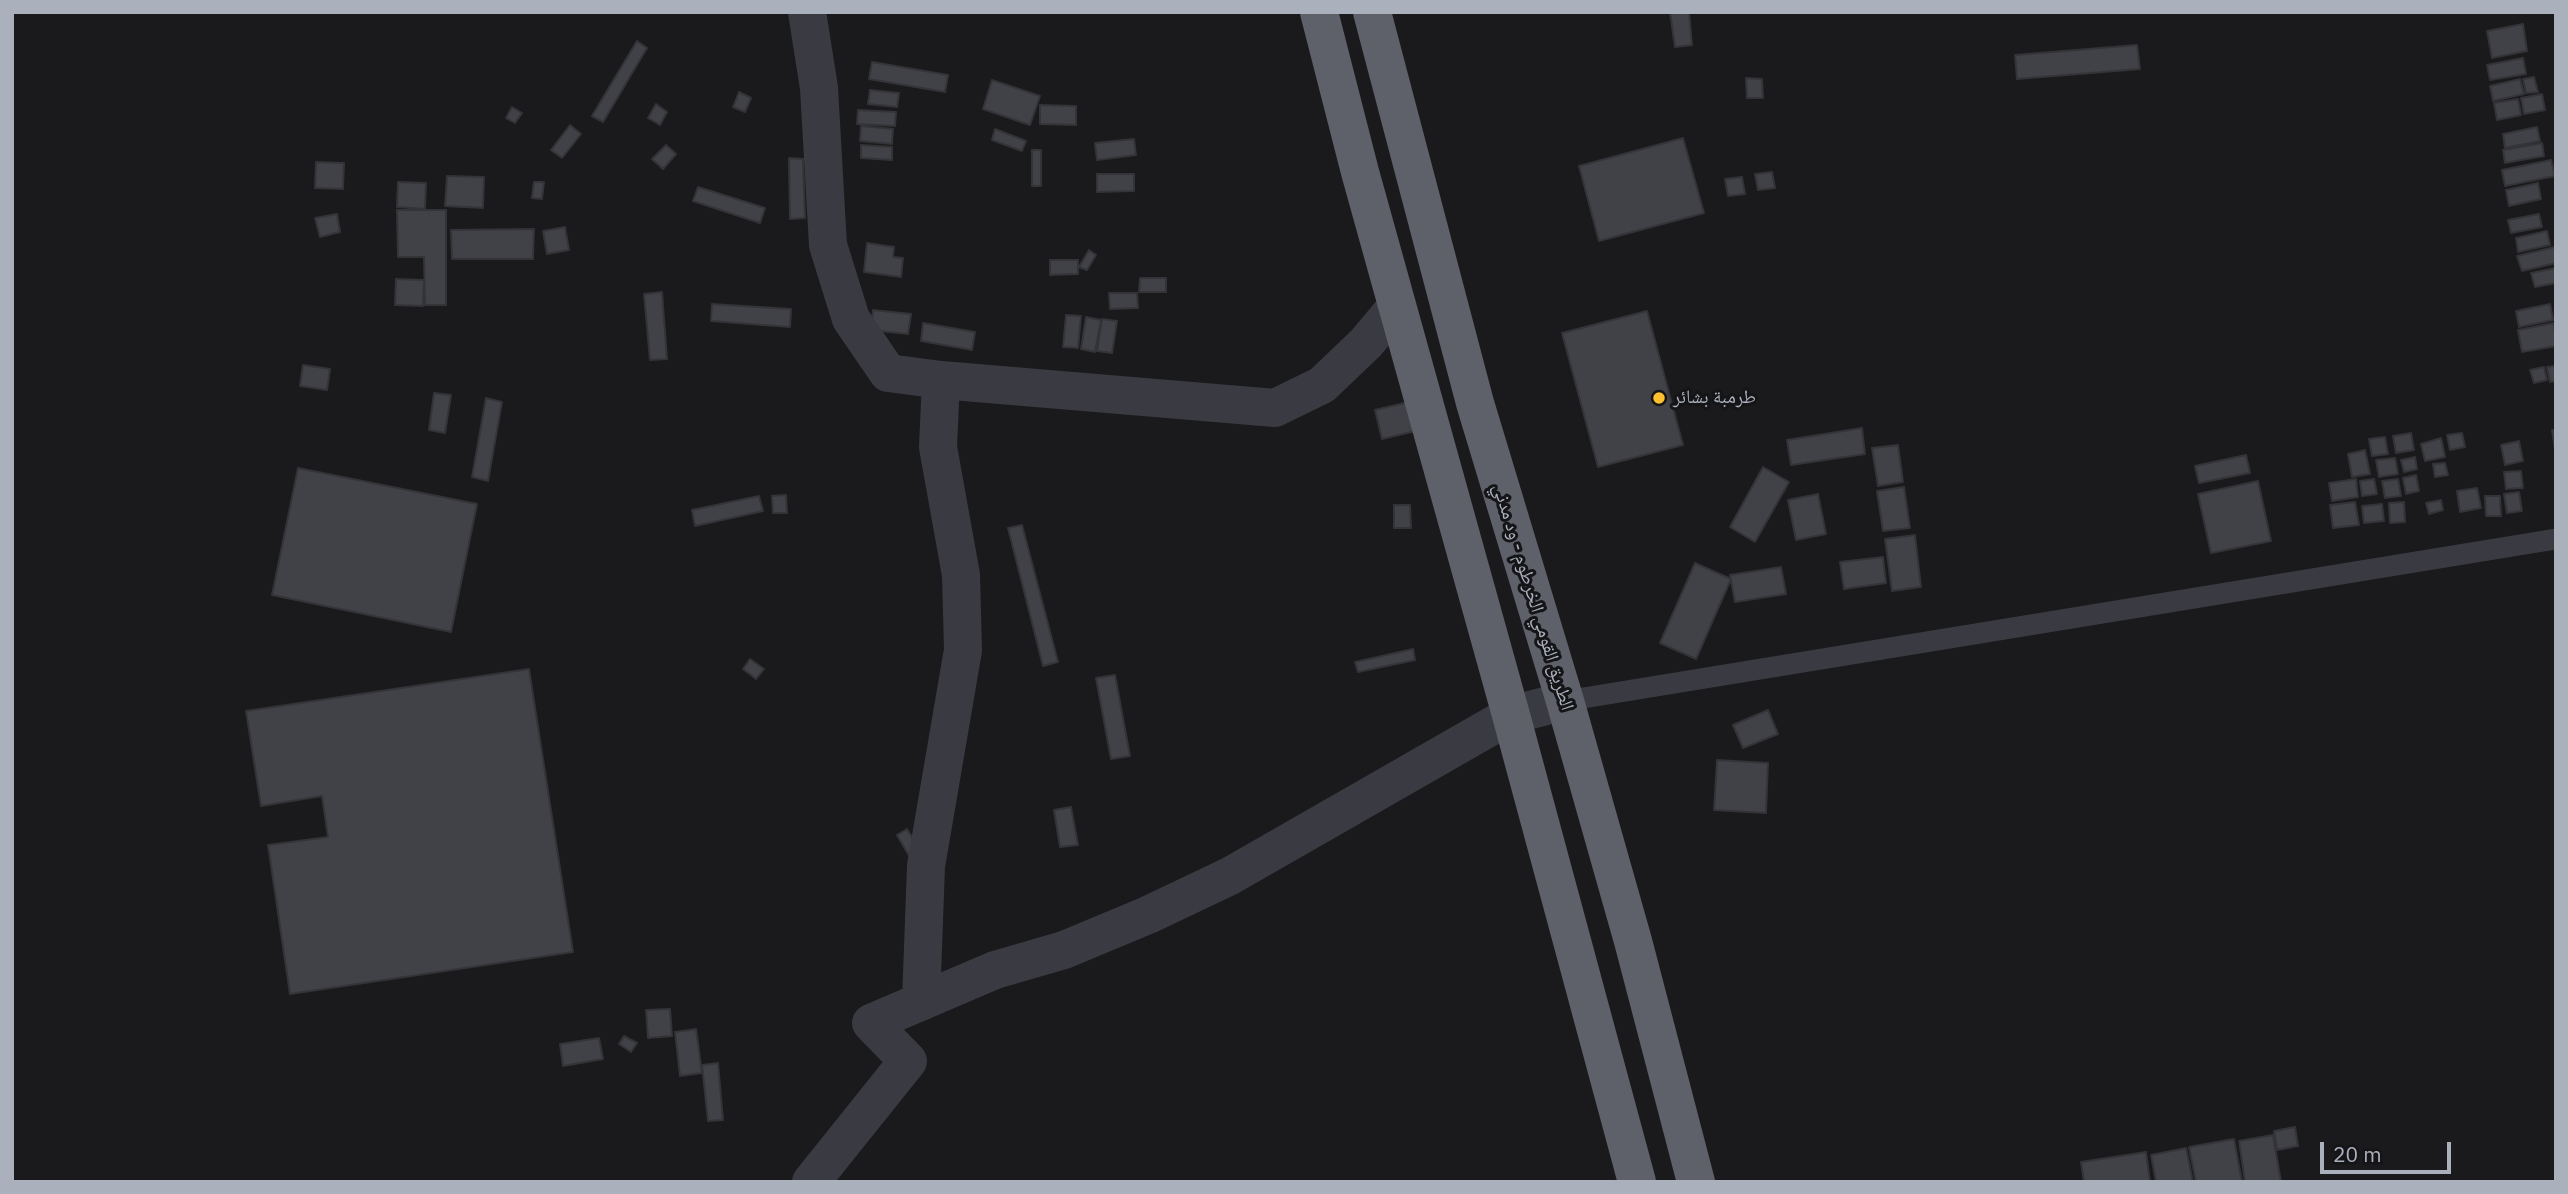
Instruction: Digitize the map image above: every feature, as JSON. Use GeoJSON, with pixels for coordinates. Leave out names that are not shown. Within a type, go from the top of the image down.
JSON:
{"type":"FeatureCollection","features":[{"type":"Feature","properties":{"kind":"highway"},"geometry":{"type":"LineString","coordinates":[[1319,12],[1637,1182]]}},
{"type":"Feature","properties":{"kind":"highway","name":"الطريق القومي الخرطوم - ود مدني"},"geometry":{"type":"LineString","coordinates":[[1372,12],[1475,403],[1565,701],[1633,941],[1696,1182]]}},
{"type":"Feature","properties":{"kind":"street"},"geometry":{"type":"LineString","coordinates":[[807,12],[819,88],[828,245],[851,319],[888,373],[941,380],[1275,408],[1322,385],[1366,343],[1397,306]]}},
{"type":"Feature","properties":{"kind":"street"},"geometry":{"type":"LineString","coordinates":[[921,1002],[926,866],[963,650],[961,575],[939,447],[941,380]]}},
{"type":"Feature","properties":{"kind":"street"},"geometry":{"type":"LineString","coordinates":[[811,1182],[908,1061],[871,1023],[995,970],[1064,950],[1148,915],[1230,876],[1511,715],[1565,701]]}},
{"type":"Feature","properties":{"kind":"lane"},"geometry":{"type":"LineString","coordinates":[[1565,701],[2556,539]]}},
{"type":"Feature","properties":{"kind":"building"},"geometry":{"type":"Polygon","coordinates":[[[1670,12],[1689,12],[1692,45],[1675,47],[1670,12]]]}},
{"type":"Feature","properties":{"kind":"building"},"geometry":{"type":"Polygon","coordinates":[[[2523,24],[2527,51],[2492,58],[2487,31],[2523,24]]]}},
{"type":"Feature","properties":{"kind":"building"},"geometry":{"type":"Polygon","coordinates":[[[637,41],[647,48],[603,122],[592,116],[637,41]]]}},
{"type":"Feature","properties":{"kind":"building"},"geometry":{"type":"Polygon","coordinates":[[[2137,45],[2140,69],[2017,79],[2015,55],[2137,45]]]}},
{"type":"Feature","properties":{"kind":"building"},"geometry":{"type":"Polygon","coordinates":[[[2523,58],[2526,74],[2490,80],[2487,65],[2523,58]]]}},
{"type":"Feature","properties":{"kind":"building"},"geometry":{"type":"Polygon","coordinates":[[[872,62],[948,75],[945,92],[869,79],[872,62]]]}},
{"type":"Feature","properties":{"kind":"building"},"geometry":{"type":"Polygon","coordinates":[[[2534,77],[2538,92],[2526,93],[2523,79],[2534,77]]]}},
{"type":"Feature","properties":{"kind":"building"},"geometry":{"type":"Polygon","coordinates":[[[1746,78],[1762,79],[1763,98],[1747,98],[1746,78]]]}},
{"type":"Feature","properties":{"kind":"building"},"geometry":{"type":"Polygon","coordinates":[[[2520,79],[2524,94],[2493,101],[2490,86],[2520,79]]]}},
{"type":"Feature","properties":{"kind":"building"},"geometry":{"type":"Polygon","coordinates":[[[992,80],[1040,96],[1030,125],[983,109],[992,80]]]}},
{"type":"Feature","properties":{"kind":"building"},"geometry":{"type":"Polygon","coordinates":[[[870,90],[899,93],[897,107],[868,104],[870,90]]]}},
{"type":"Feature","properties":{"kind":"building"},"geometry":{"type":"Polygon","coordinates":[[[739,92],[751,98],[745,112],[733,107],[739,92]]]}},
{"type":"Feature","properties":{"kind":"building"},"geometry":{"type":"Polygon","coordinates":[[[2542,94],[2545,110],[2524,114],[2521,98],[2542,94]]]}},
{"type":"Feature","properties":{"kind":"building"},"geometry":{"type":"Polygon","coordinates":[[[2518,99],[2521,115],[2497,120],[2494,103],[2518,99]]]}},
{"type":"Feature","properties":{"kind":"building"},"geometry":{"type":"Polygon","coordinates":[[[656,104],[667,112],[660,125],[648,118],[656,104]]]}},
{"type":"Feature","properties":{"kind":"building"},"geometry":{"type":"Polygon","coordinates":[[[1040,105],[1076,106],[1076,125],[1040,124],[1040,105]]]}},
{"type":"Feature","properties":{"kind":"building"},"geometry":{"type":"Polygon","coordinates":[[[512,107],[522,113],[515,123],[506,118],[512,107]]]}},
{"type":"Feature","properties":{"kind":"building"},"geometry":{"type":"Polygon","coordinates":[[[858,110],[896,112],[895,126],[857,124],[858,110]]]}},
{"type":"Feature","properties":{"kind":"building"},"geometry":{"type":"Polygon","coordinates":[[[570,125],[581,134],[562,158],[551,150],[570,125]]]}},
{"type":"Feature","properties":{"kind":"building"},"geometry":{"type":"Polygon","coordinates":[[[861,126],[893,129],[892,144],[860,141],[861,126]]]}},
{"type":"Feature","properties":{"kind":"building"},"geometry":{"type":"Polygon","coordinates":[[[2537,127],[2540,141],[2505,148],[2503,134],[2537,127]]]}},
{"type":"Feature","properties":{"kind":"building"},"geometry":{"type":"Polygon","coordinates":[[[995,129],[1026,141],[1022,151],[992,140],[995,129]]]}},
{"type":"Feature","properties":{"kind":"building"},"geometry":{"type":"Polygon","coordinates":[[[1683,138],[1704,213],[1599,241],[1579,166],[1683,138]]]}},
{"type":"Feature","properties":{"kind":"building"},"geometry":{"type":"Polygon","coordinates":[[[1134,139],[1136,155],[1097,160],[1095,143],[1134,139]]]}},
{"type":"Feature","properties":{"kind":"building"},"geometry":{"type":"Polygon","coordinates":[[[2542,143],[2544,156],[2505,163],[2503,150],[2542,143]]]}},
{"type":"Feature","properties":{"kind":"building"},"geometry":{"type":"Polygon","coordinates":[[[666,145],[676,154],[663,169],[652,159],[666,145]]]}},
{"type":"Feature","properties":{"kind":"building"},"geometry":{"type":"Polygon","coordinates":[[[861,145],[892,147],[892,160],[861,158],[861,145]]]}},
{"type":"Feature","properties":{"kind":"building"},"geometry":{"type":"Polygon","coordinates":[[[1032,150],[1041,150],[1041,186],[1032,186],[1032,150]]]}},
{"type":"Feature","properties":{"kind":"building"},"geometry":{"type":"Polygon","coordinates":[[[789,158],[803,159],[805,218],[790,219],[789,158]]]}},
{"type":"Feature","properties":{"kind":"building"},"geometry":{"type":"Polygon","coordinates":[[[2551,160],[2555,176],[2505,186],[2502,170],[2551,160]]]}},
{"type":"Feature","properties":{"kind":"building"},"geometry":{"type":"Polygon","coordinates":[[[316,162],[344,163],[343,189],[315,188],[316,162]]]}},
{"type":"Feature","properties":{"kind":"building"},"geometry":{"type":"Polygon","coordinates":[[[1772,172],[1775,188],[1758,190],[1755,174],[1772,172]]]}},
{"type":"Feature","properties":{"kind":"building"},"geometry":{"type":"Polygon","coordinates":[[[1097,174],[1134,174],[1134,191],[1097,192],[1097,174]]]}},
{"type":"Feature","properties":{"kind":"building"},"geometry":{"type":"Polygon","coordinates":[[[447,176],[484,177],[483,208],[445,206],[447,176]]]}},
{"type":"Feature","properties":{"kind":"building"},"geometry":{"type":"Polygon","coordinates":[[[1742,177],[1745,194],[1728,196],[1725,179],[1742,177]]]}},
{"type":"Feature","properties":{"kind":"building"},"geometry":{"type":"Polygon","coordinates":[[[398,182],[426,183],[425,209],[397,207],[398,182]]]}},
{"type":"Feature","properties":{"kind":"building"},"geometry":{"type":"Polygon","coordinates":[[[534,182],[544,182],[542,199],[532,198],[534,182]]]}},
{"type":"Feature","properties":{"kind":"building"},"geometry":{"type":"Polygon","coordinates":[[[2538,183],[2541,199],[2509,206],[2506,190],[2538,183]]]}},
{"type":"Feature","properties":{"kind":"building"},"geometry":{"type":"Polygon","coordinates":[[[698,187],[765,208],[760,223],[693,201],[698,187]]]}},
{"type":"Feature","properties":{"kind":"building"},"geometry":{"type":"Polygon","coordinates":[[[397,210],[446,210],[446,305],[425,305],[424,257],[398,257],[397,210]]]}},
{"type":"Feature","properties":{"kind":"building"},"geometry":{"type":"Polygon","coordinates":[[[337,214],[340,232],[320,237],[315,218],[337,214]]]}},
{"type":"Feature","properties":{"kind":"building"},"geometry":{"type":"Polygon","coordinates":[[[2539,214],[2542,227],[2511,233],[2508,220],[2539,214]]]}},
{"type":"Feature","properties":{"kind":"building"},"geometry":{"type":"Polygon","coordinates":[[[565,227],[569,250],[547,254],[543,231],[565,227]]]}},
{"type":"Feature","properties":{"kind":"building"},"geometry":{"type":"Polygon","coordinates":[[[534,229],[533,259],[452,259],[451,230],[534,229]]]}},
{"type":"Feature","properties":{"kind":"building"},"geometry":{"type":"Polygon","coordinates":[[[2547,231],[2550,245],[2518,252],[2516,238],[2547,231]]]}},
{"type":"Feature","properties":{"kind":"building"},"geometry":{"type":"Polygon","coordinates":[[[867,243],[894,247],[893,257],[903,258],[901,277],[864,272],[867,243]]]}},
{"type":"Feature","properties":{"kind":"building"},"geometry":{"type":"Polygon","coordinates":[[[2555,247],[2556,263],[2522,271],[2517,256],[2555,247]]]}},
{"type":"Feature","properties":{"kind":"building"},"geometry":{"type":"Polygon","coordinates":[[[1089,250],[1096,255],[1087,270],[1079,267],[1089,250]]]}},
{"type":"Feature","properties":{"kind":"building"},"geometry":{"type":"Polygon","coordinates":[[[1050,260],[1078,260],[1078,274],[1050,275],[1050,260]]]}},
{"type":"Feature","properties":{"kind":"building"},"geometry":{"type":"Polygon","coordinates":[[[2556,268],[2556,283],[2535,287],[2531,273],[2556,268]]]}},
{"type":"Feature","properties":{"kind":"building"},"geometry":{"type":"Polygon","coordinates":[[[1140,278],[1166,278],[1166,292],[1139,292],[1140,278]]]}},
{"type":"Feature","properties":{"kind":"building"},"geometry":{"type":"Polygon","coordinates":[[[396,279],[424,280],[423,306],[395,305],[396,279]]]}},
{"type":"Feature","properties":{"kind":"building"},"geometry":{"type":"Polygon","coordinates":[[[662,292],[667,359],[650,360],[644,294],[662,292]]]}},
{"type":"Feature","properties":{"kind":"building"},"geometry":{"type":"Polygon","coordinates":[[[1109,293],[1137,293],[1138,308],[1110,309],[1109,293]]]}},
{"type":"Feature","properties":{"kind":"building"},"geometry":{"type":"Polygon","coordinates":[[[712,304],[791,309],[790,327],[711,321],[712,304]]]}},
{"type":"Feature","properties":{"kind":"building"},"geometry":{"type":"Polygon","coordinates":[[[2550,304],[2553,320],[2519,327],[2516,311],[2550,304]]]}},
{"type":"Feature","properties":{"kind":"building"},"geometry":{"type":"Polygon","coordinates":[[[873,310],[911,314],[908,334],[871,330],[873,310]]]}},
{"type":"Feature","properties":{"kind":"building"},"geometry":{"type":"Polygon","coordinates":[[[1647,311],[1683,445],[1598,467],[1562,333],[1647,311]]]}},
{"type":"Feature","properties":{"kind":"building"},"geometry":{"type":"Polygon","coordinates":[[[1066,315],[1081,316],[1078,348],[1063,347],[1066,315]]]}},
{"type":"Feature","properties":{"kind":"building"},"geometry":{"type":"Polygon","coordinates":[[[1086,317],[1101,320],[1095,352],[1081,349],[1086,317]]]}},
{"type":"Feature","properties":{"kind":"building"},"geometry":{"type":"Polygon","coordinates":[[[1102,319],[1117,321],[1112,353],[1097,351],[1102,319]]]}},
{"type":"Feature","properties":{"kind":"building"},"geometry":{"type":"Polygon","coordinates":[[[923,323],[975,332],[972,350],[921,341],[923,323]]]}},
{"type":"Feature","properties":{"kind":"building"},"geometry":{"type":"Polygon","coordinates":[[[2554,323],[2556,346],[2522,352],[2518,330],[2554,323]]]}},
{"type":"Feature","properties":{"kind":"building"},"geometry":{"type":"Polygon","coordinates":[[[303,365],[330,369],[327,390],[300,386],[303,365]]]}},
{"type":"Feature","properties":{"kind":"building"},"geometry":{"type":"Polygon","coordinates":[[[2556,366],[2556,381],[2550,382],[2547,367],[2556,366]]]}},
{"type":"Feature","properties":{"kind":"building"},"geometry":{"type":"Polygon","coordinates":[[[2544,367],[2547,380],[2534,383],[2530,370],[2544,367]]]}},
{"type":"Feature","properties":{"kind":"building"},"geometry":{"type":"Polygon","coordinates":[[[434,393],[451,395],[445,433],[429,430],[434,393]]]}},
{"type":"Feature","properties":{"kind":"building"},"geometry":{"type":"Polygon","coordinates":[[[486,398],[502,402],[488,481],[472,477],[486,398]]]}},
{"type":"Feature","properties":{"kind":"building"},"geometry":{"type":"Polygon","coordinates":[[[1417,400],[1424,429],[1382,439],[1375,410],[1417,400]]]}},
{"type":"Feature","properties":{"kind":"building"},"geometry":{"type":"Polygon","coordinates":[[[1862,428],[1865,454],[1791,465],[1787,440],[1862,428]]]}},
{"type":"Feature","properties":{"kind":"building"},"geometry":{"type":"Polygon","coordinates":[[[2552,430],[2556,430],[2556,456],[2552,430]]]}},
{"type":"Feature","properties":{"kind":"building"},"geometry":{"type":"Polygon","coordinates":[[[2411,433],[2414,450],[2396,453],[2393,436],[2411,433]]]}},
{"type":"Feature","properties":{"kind":"building"},"geometry":{"type":"Polygon","coordinates":[[[2462,433],[2465,447],[2450,450],[2447,435],[2462,433]]]}},
{"type":"Feature","properties":{"kind":"building"},"geometry":{"type":"Polygon","coordinates":[[[2385,437],[2388,454],[2372,456],[2369,439],[2385,437]]]}},
{"type":"Feature","properties":{"kind":"building"},"geometry":{"type":"Polygon","coordinates":[[[2441,438],[2445,457],[2425,461],[2421,444],[2441,438]]]}},
{"type":"Feature","properties":{"kind":"building"},"geometry":{"type":"Polygon","coordinates":[[[2519,441],[2523,461],[2505,465],[2501,445],[2519,441]]]}},
{"type":"Feature","properties":{"kind":"building"},"geometry":{"type":"Polygon","coordinates":[[[1898,445],[1903,482],[1878,486],[1872,448],[1898,445]]]}},
{"type":"Feature","properties":{"kind":"building"},"geometry":{"type":"Polygon","coordinates":[[[2365,450],[2370,474],[2352,477],[2348,454],[2365,450]]]}},
{"type":"Feature","properties":{"kind":"building"},"geometry":{"type":"Polygon","coordinates":[[[2246,455],[2250,473],[2199,483],[2195,466],[2246,455]]]}},
{"type":"Feature","properties":{"kind":"building"},"geometry":{"type":"Polygon","coordinates":[[[2415,457],[2417,469],[2404,472],[2401,460],[2415,457]]]}},
{"type":"Feature","properties":{"kind":"building"},"geometry":{"type":"Polygon","coordinates":[[[2395,458],[2398,474],[2379,477],[2376,460],[2395,458]]]}},
{"type":"Feature","properties":{"kind":"building"},"geometry":{"type":"Polygon","coordinates":[[[2445,463],[2448,475],[2435,477],[2433,464],[2445,463]]]}},
{"type":"Feature","properties":{"kind":"building"},"geometry":{"type":"Polygon","coordinates":[[[1763,467],[1789,482],[1755,542],[1730,527],[1763,467]]]}},
{"type":"Feature","properties":{"kind":"building"},"geometry":{"type":"Polygon","coordinates":[[[298,468],[477,504],[451,632],[272,595],[298,468]]]}},
{"type":"Feature","properties":{"kind":"building"},"geometry":{"type":"Polygon","coordinates":[[[2521,471],[2523,488],[2506,489],[2504,472],[2521,471]]]}},
{"type":"Feature","properties":{"kind":"building"},"geometry":{"type":"Polygon","coordinates":[[[2416,475],[2419,491],[2406,494],[2403,478],[2416,475]]]}},
{"type":"Feature","properties":{"kind":"building"},"geometry":{"type":"Polygon","coordinates":[[[2356,479],[2358,497],[2332,501],[2329,483],[2356,479]]]}},
{"type":"Feature","properties":{"kind":"building"},"geometry":{"type":"Polygon","coordinates":[[[2374,479],[2377,494],[2362,496],[2360,481],[2374,479]]]}},
{"type":"Feature","properties":{"kind":"building"},"geometry":{"type":"Polygon","coordinates":[[[2398,479],[2401,496],[2385,498],[2382,481],[2398,479]]]}},
{"type":"Feature","properties":{"kind":"building"},"geometry":{"type":"Polygon","coordinates":[[[2258,481],[2271,541],[2211,553],[2198,494],[2258,481]]]}},
{"type":"Feature","properties":{"kind":"building"},"geometry":{"type":"Polygon","coordinates":[[[1904,487],[1910,528],[1883,531],[1877,491],[1904,487]]]}},
{"type":"Feature","properties":{"kind":"building"},"geometry":{"type":"Polygon","coordinates":[[[2477,488],[2481,508],[2460,512],[2457,491],[2477,488]]]}},
{"type":"Feature","properties":{"kind":"building"},"geometry":{"type":"Polygon","coordinates":[[[2519,492],[2522,511],[2507,513],[2504,494],[2519,492]]]}},
{"type":"Feature","properties":{"kind":"building"},"geometry":{"type":"Polygon","coordinates":[[[1818,494],[1826,534],[1796,540],[1788,500],[1818,494]]]}},
{"type":"Feature","properties":{"kind":"building"},"geometry":{"type":"Polygon","coordinates":[[[786,495],[787,513],[773,513],[772,496],[786,495]]]}},
{"type":"Feature","properties":{"kind":"building"},"geometry":{"type":"Polygon","coordinates":[[[759,496],[763,511],[695,526],[692,510],[759,496]]]}},
{"type":"Feature","properties":{"kind":"building"},"geometry":{"type":"Polygon","coordinates":[[[2485,496],[2500,496],[2501,516],[2486,516],[2485,496]]]}},
{"type":"Feature","properties":{"kind":"building"},"geometry":{"type":"Polygon","coordinates":[[[2441,500],[2443,510],[2429,514],[2426,503],[2441,500]]]}},
{"type":"Feature","properties":{"kind":"building"},"geometry":{"type":"Polygon","coordinates":[[[2355,502],[2359,525],[2333,528],[2330,505],[2355,502]]]}},
{"type":"Feature","properties":{"kind":"building"},"geometry":{"type":"Polygon","coordinates":[[[2404,502],[2405,522],[2390,523],[2389,503],[2404,502]]]}},
{"type":"Feature","properties":{"kind":"building"},"geometry":{"type":"Polygon","coordinates":[[[2382,504],[2384,521],[2364,523],[2362,506],[2382,504]]]}},
{"type":"Feature","properties":{"kind":"building"},"geometry":{"type":"Polygon","coordinates":[[[1394,505],[1410,505],[1411,528],[1394,528],[1394,505]]]}},
{"type":"Feature","properties":{"kind":"building"},"geometry":{"type":"Polygon","coordinates":[[[1022,525],[1058,662],[1043,666],[1008,528],[1022,525]]]}},
{"type":"Feature","properties":{"kind":"building"},"geometry":{"type":"Polygon","coordinates":[[[1915,535],[1921,587],[1892,591],[1885,539],[1915,535]]]}},
{"type":"Feature","properties":{"kind":"building"},"geometry":{"type":"Polygon","coordinates":[[[1883,557],[1886,583],[1844,589],[1840,562],[1883,557]]]}},
{"type":"Feature","properties":{"kind":"building"},"geometry":{"type":"Polygon","coordinates":[[[1695,563],[1731,579],[1696,659],[1660,643],[1695,563]]]}},
{"type":"Feature","properties":{"kind":"building"},"geometry":{"type":"Polygon","coordinates":[[[1781,567],[1786,594],[1735,602],[1730,575],[1781,567]]]}},
{"type":"Feature","properties":{"kind":"building"},"geometry":{"type":"Polygon","coordinates":[[[1413,649],[1415,660],[1358,672],[1355,662],[1413,649]]]}},
{"type":"Feature","properties":{"kind":"building"},"geometry":{"type":"Polygon","coordinates":[[[750,659],[764,669],[756,679],[743,669],[750,659]]]}},
{"type":"Feature","properties":{"kind":"building"},"geometry":{"type":"Polygon","coordinates":[[[529,669],[573,952],[290,994],[268,845],[328,837],[322,796],[261,806],[246,711],[529,669]]]}},
{"type":"Feature","properties":{"kind":"building"},"geometry":{"type":"Polygon","coordinates":[[[1115,675],[1130,756],[1111,759],[1096,678],[1115,675]]]}},
{"type":"Feature","properties":{"kind":"building"},"geometry":{"type":"Polygon","coordinates":[[[1768,710],[1778,734],[1743,748],[1733,725],[1768,710]]]}},
{"type":"Feature","properties":{"kind":"building"},"geometry":{"type":"Polygon","coordinates":[[[1717,760],[1768,763],[1766,813],[1714,810],[1717,760]]]}},
{"type":"Feature","properties":{"kind":"building"},"geometry":{"type":"Polygon","coordinates":[[[1071,807],[1078,845],[1060,847],[1054,810],[1071,807]]]}},
{"type":"Feature","properties":{"kind":"building"},"geometry":{"type":"Polygon","coordinates":[[[907,829],[921,852],[911,859],[897,835],[907,829]]]}},
{"type":"Feature","properties":{"kind":"building"},"geometry":{"type":"Polygon","coordinates":[[[670,1009],[672,1036],[648,1038],[646,1010],[670,1009]]]}},
{"type":"Feature","properties":{"kind":"building"},"geometry":{"type":"Polygon","coordinates":[[[696,1029],[702,1073],[680,1076],[675,1032],[696,1029]]]}},
{"type":"Feature","properties":{"kind":"building"},"geometry":{"type":"Polygon","coordinates":[[[624,1036],[637,1043],[631,1052],[619,1044],[624,1036]]]}},
{"type":"Feature","properties":{"kind":"building"},"geometry":{"type":"Polygon","coordinates":[[[599,1038],[603,1059],[563,1066],[560,1044],[599,1038]]]}},
{"type":"Feature","properties":{"kind":"building"},"geometry":{"type":"Polygon","coordinates":[[[718,1063],[723,1120],[708,1121],[702,1065],[718,1063]]]}},
{"type":"Feature","properties":{"kind":"building"},"geometry":{"type":"Polygon","coordinates":[[[2295,1127],[2298,1146],[2277,1150],[2274,1131],[2295,1127]]]}},
{"type":"Feature","properties":{"kind":"building"},"geometry":{"type":"Polygon","coordinates":[[[2273,1135],[2281,1182],[2245,1182],[2239,1141],[2273,1135]]]}},
{"type":"Feature","properties":{"kind":"building"},"geometry":{"type":"Polygon","coordinates":[[[2234,1139],[2242,1182],[2196,1182],[2189,1147],[2234,1139]]]}},
{"type":"Feature","properties":{"kind":"building"},"geometry":{"type":"Polygon","coordinates":[[[2186,1148],[2193,1182],[2156,1182],[2151,1155],[2186,1148]]]}},
{"type":"Feature","properties":{"kind":"building"},"geometry":{"type":"Polygon","coordinates":[[[2146,1152],[2150,1182],[2084,1182],[2081,1162],[2146,1152]]]}},
{"type":"Feature","properties":{"kind":"place","name":"طرمبة بشائر"},"geometry":{"type":"Point","coordinates":[1659,398]}}]}
